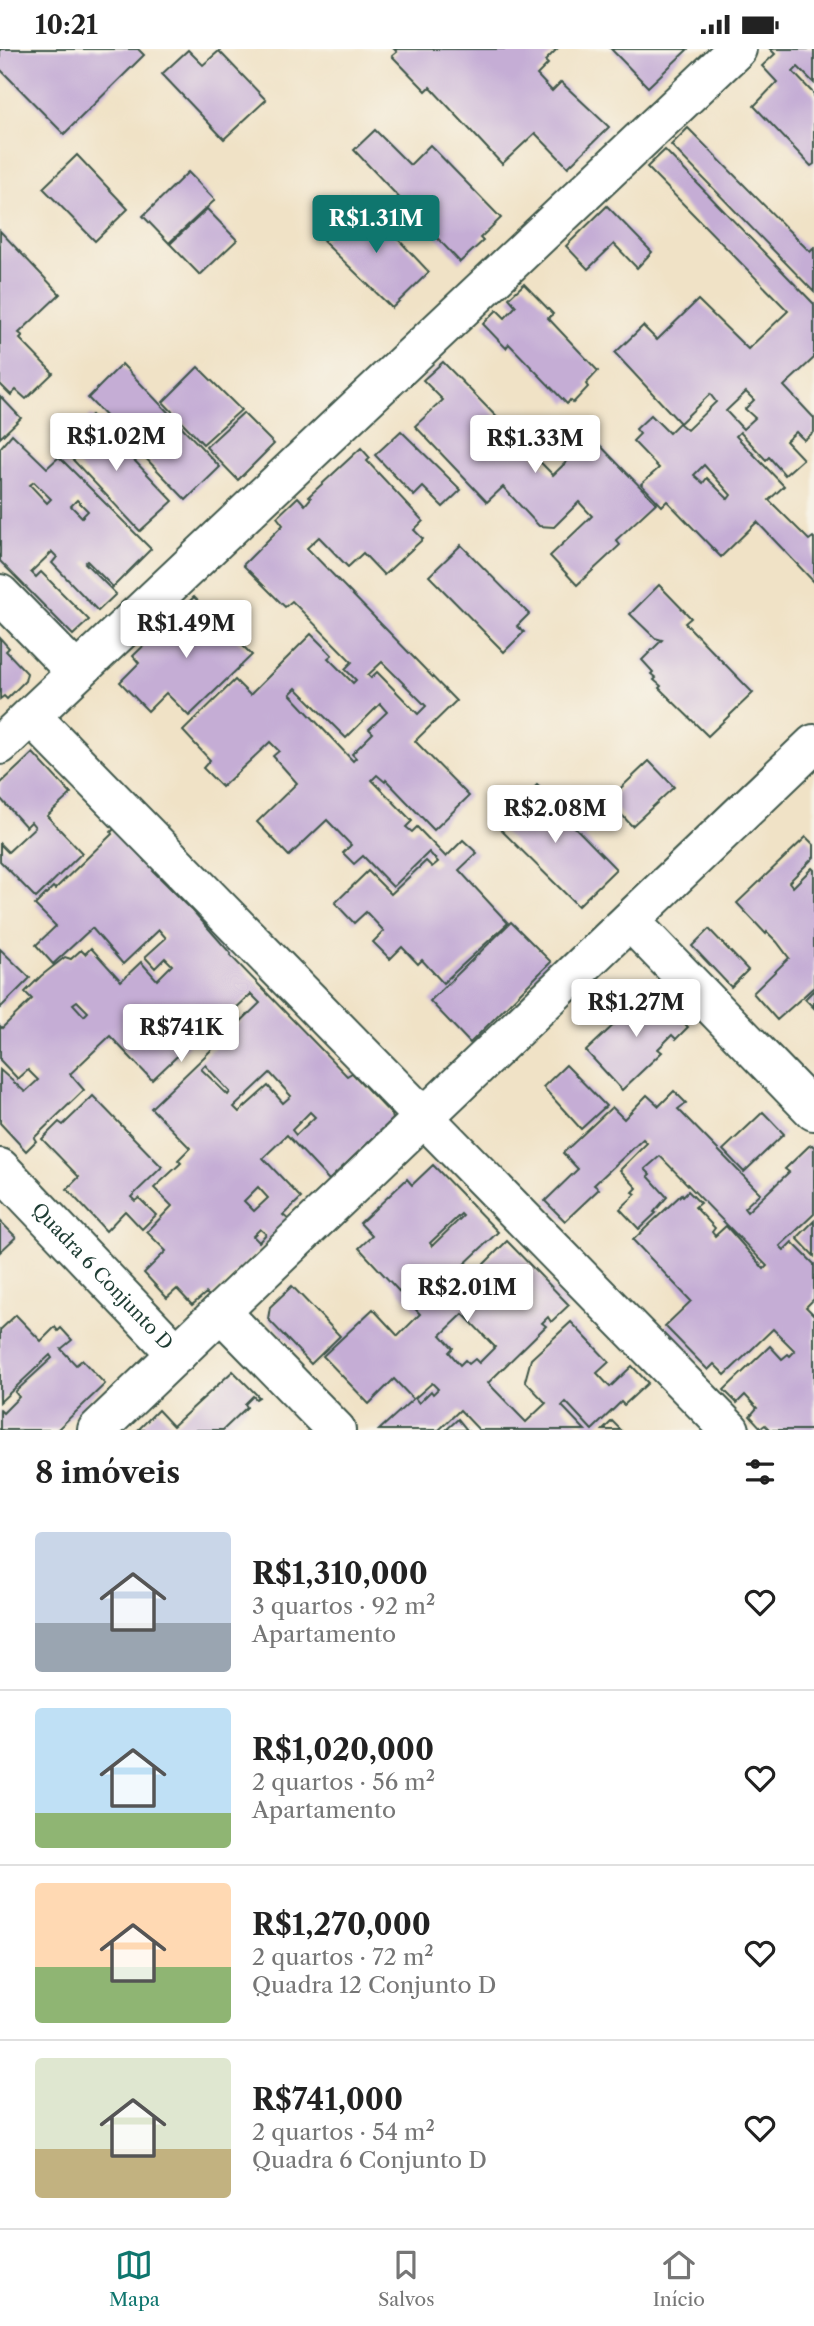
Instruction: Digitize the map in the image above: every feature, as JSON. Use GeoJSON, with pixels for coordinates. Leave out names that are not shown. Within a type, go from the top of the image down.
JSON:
{"type":"FeatureCollection","features":[{"type":"Feature","properties":{"kind":"street"},"geometry":{"type":"LineString","coordinates":[[0,745],[737,49]]}},
{"type":"Feature","properties":{"kind":"street"},"geometry":{"type":"LineString","coordinates":[[0,594],[76,672]]}},
{"type":"Feature","properties":{"kind":"street"},"geometry":{"type":"LineString","coordinates":[[31,716],[730,1430]]}},
{"type":"Feature","properties":{"kind":"street"},"geometry":{"type":"LineString","coordinates":[[97,1430],[814,744]]}},
{"type":"Feature","properties":{"kind":"street"},"geometry":{"type":"LineString","coordinates":[[629,921],[814,1111]]}},
{"type":"Feature","properties":{"kind":"street","name":"Quadra 6 Conjunto D"},"geometry":{"type":"LineString","coordinates":[[0,1168],[177,1354]]}},
{"type":"Feature","properties":{"kind":"street"},"geometry":{"type":"LineString","coordinates":[[221,1312],[336,1430]]}},
{"type":"Feature","properties":{"kind":"building"},"geometry":{"type":"Polygon","coordinates":[[[0,49],[138,49],[144,55],[64,134],[0,69],[0,49]]]}},
{"type":"Feature","properties":{"kind":"building"},"geometry":{"type":"Polygon","coordinates":[[[394,49],[557,49],[545,61],[548,64],[537,75],[552,91],[561,82],[609,127],[568,167],[535,133],[502,164],[430,87],[426,91],[392,56],[397,52],[394,49]]]}},
{"type":"Feature","properties":{"kind":"building"},"geometry":{"type":"Polygon","coordinates":[[[611,49],[688,49],[648,87],[611,49]]]}},
{"type":"Feature","properties":{"kind":"building"},"geometry":{"type":"Polygon","coordinates":[[[770,49],[814,49],[814,83],[798,67],[793,72],[814,94],[814,164],[811,166],[754,106],[777,82],[762,66],[775,54],[770,49]]]}},
{"type":"Feature","properties":{"kind":"building"},"geometry":{"type":"Polygon","coordinates":[[[188,50],[203,65],[219,51],[266,100],[224,139],[162,74],[188,50]]]}},
{"type":"Feature","properties":{"kind":"building"},"geometry":{"type":"Polygon","coordinates":[[[688,128],[810,252],[814,248],[814,292],[671,145],[688,128]]]}},
{"type":"Feature","properties":{"kind":"building"},"geometry":{"type":"Polygon","coordinates":[[[375,130],[410,165],[430,145],[501,218],[480,238],[483,241],[460,262],[354,150],[375,130]]]}},
{"type":"Feature","properties":{"kind":"building"},"geometry":{"type":"Polygon","coordinates":[[[665,150],[814,304],[814,358],[784,386],[814,418],[814,432],[804,440],[796,432],[786,441],[803,459],[785,475],[769,457],[766,460],[740,432],[736,436],[784,486],[769,500],[809,540],[814,538],[814,582],[757,522],[721,557],[667,501],[662,506],[641,484],[659,468],[633,441],[640,434],[636,429],[651,415],[669,433],[679,423],[687,430],[716,402],[710,394],[680,423],[615,353],[643,326],[657,340],[698,300],[748,349],[788,311],[647,167],[665,150]],[[746,392],[726,411],[743,429],[755,418],[745,409],[754,400],[746,392]],[[704,465],[694,475],[703,483],[707,478],[728,499],[731,495],[704,465]]]}},
{"type":"Feature","properties":{"kind":"building"},"geometry":{"type":"Polygon","coordinates":[[[77,155],[128,209],[95,241],[43,188],[77,155]]]}},
{"type":"Feature","properties":{"kind":"building"},"geometry":{"type":"Polygon","coordinates":[[[188,172],[215,200],[169,243],[143,216],[188,172]]]}},
{"type":"Feature","properties":{"kind":"building"},"geometry":{"type":"Polygon","coordinates":[[[363,202],[429,272],[392,308],[323,241],[363,202]]]}},
{"type":"Feature","properties":{"kind":"building"},"geometry":{"type":"Polygon","coordinates":[[[607,206],[652,252],[637,268],[614,244],[588,269],[566,246],[607,206]]]}},
{"type":"Feature","properties":{"kind":"building"},"geometry":{"type":"Polygon","coordinates":[[[207,209],[237,240],[200,275],[170,244],[207,209]]]}},
{"type":"Feature","properties":{"kind":"building"},"geometry":{"type":"Polygon","coordinates":[[[0,231],[60,294],[19,333],[23,336],[20,339],[53,373],[26,399],[16,390],[11,395],[0,384],[0,231]]]}},
{"type":"Feature","properties":{"kind":"building"},"geometry":{"type":"Polygon","coordinates":[[[524,284],[553,314],[548,318],[598,371],[573,403],[570,400],[567,404],[509,344],[506,348],[483,324],[497,310],[505,318],[516,306],[509,298],[524,284]]]}},
{"type":"Feature","properties":{"kind":"building"},"geometry":{"type":"Polygon","coordinates":[[[443,362],[553,475],[592,437],[656,503],[616,540],[620,545],[577,585],[550,556],[592,516],[579,502],[554,527],[539,526],[503,487],[487,502],[415,426],[443,400],[423,380],[443,362]]]}},
{"type":"Feature","properties":{"kind":"building"},"geometry":{"type":"Polygon","coordinates":[[[122,364],[220,467],[186,500],[88,398],[122,364]]]}},
{"type":"Feature","properties":{"kind":"building"},"geometry":{"type":"Polygon","coordinates":[[[198,367],[241,410],[203,444],[163,402],[198,367]]]}},
{"type":"Feature","properties":{"kind":"building"},"geometry":{"type":"Polygon","coordinates":[[[0,396],[21,418],[0,438],[0,396]]]}},
{"type":"Feature","properties":{"kind":"building"},"geometry":{"type":"Polygon","coordinates":[[[243,413],[274,444],[238,480],[206,447],[243,413]]]}},
{"type":"Feature","properties":{"kind":"building"},"geometry":{"type":"Polygon","coordinates":[[[91,415],[173,501],[140,531],[59,445],[91,415]]]}},
{"type":"Feature","properties":{"kind":"building"},"geometry":{"type":"Polygon","coordinates":[[[401,431],[461,490],[443,507],[423,487],[414,496],[375,455],[401,431]]]}},
{"type":"Feature","properties":{"kind":"building"},"geometry":{"type":"Polygon","coordinates":[[[12,434],[47,468],[59,457],[151,549],[113,587],[87,561],[85,563],[116,594],[98,611],[52,563],[57,557],[52,552],[31,572],[36,577],[41,572],[89,620],[73,635],[0,561],[0,448],[12,434]],[[34,482],[30,485],[47,503],[51,499],[34,482]],[[77,500],[71,506],[82,517],[88,511],[77,500]]]}},
{"type":"Feature","properties":{"kind":"building"},"geometry":{"type":"Polygon","coordinates":[[[361,448],[370,458],[367,461],[423,521],[414,530],[423,539],[384,575],[363,553],[348,567],[319,537],[307,548],[456,701],[415,741],[469,796],[434,830],[386,780],[385,782],[377,775],[372,780],[412,821],[406,827],[412,832],[417,827],[446,857],[463,840],[477,853],[459,870],[508,923],[443,983],[422,960],[418,964],[402,947],[390,959],[373,942],[384,931],[366,912],[354,923],[335,903],[368,871],[391,894],[426,861],[432,867],[438,862],[429,852],[393,887],[363,856],[354,864],[343,853],[351,845],[327,820],[289,856],[257,822],[297,783],[273,756],[279,751],[270,742],[222,787],[203,768],[210,760],[183,731],[235,680],[250,695],[311,634],[332,655],[328,658],[353,683],[356,680],[345,669],[352,662],[292,601],[285,607],[243,565],[283,525],[277,517],[298,497],[305,505],[311,498],[309,496],[361,448]],[[382,662],[368,675],[371,678],[377,672],[418,714],[426,706],[382,662]],[[296,688],[290,694],[353,761],[356,758],[352,754],[373,733],[369,729],[387,712],[380,704],[346,738],[296,688]]]}},
{"type":"Feature","properties":{"kind":"building"},"geometry":{"type":"Polygon","coordinates":[[[461,545],[529,614],[517,626],[524,632],[504,652],[429,576],[461,545]]]}},
{"type":"Feature","properties":{"kind":"building"},"geometry":{"type":"Polygon","coordinates":[[[659,585],[691,618],[685,623],[753,693],[708,736],[659,688],[661,686],[651,674],[653,672],[642,660],[662,640],[655,638],[630,614],[659,585]]]}},
{"type":"Feature","properties":{"kind":"building"},"geometry":{"type":"Polygon","coordinates":[[[194,597],[221,624],[217,628],[219,630],[224,627],[252,655],[189,716],[166,693],[148,711],[120,682],[139,663],[133,656],[194,597]]]}},
{"type":"Feature","properties":{"kind":"building"},"geometry":{"type":"Polygon","coordinates":[[[0,638],[9,648],[6,651],[27,673],[25,681],[7,699],[4,696],[0,699],[0,638]]]}},
{"type":"Feature","properties":{"kind":"building"},"geometry":{"type":"Polygon","coordinates":[[[33,753],[71,794],[47,816],[82,853],[36,898],[0,861],[0,844],[8,852],[35,827],[31,822],[26,827],[0,798],[0,784],[33,753]]]}},
{"type":"Feature","properties":{"kind":"building"},"geometry":{"type":"Polygon","coordinates":[[[649,761],[674,787],[632,826],[608,800],[649,761]]]}},
{"type":"Feature","properties":{"kind":"building"},"geometry":{"type":"Polygon","coordinates":[[[537,785],[616,869],[578,906],[490,819],[500,810],[506,816],[537,785]]]}},
{"type":"Feature","properties":{"kind":"building"},"geometry":{"type":"Polygon","coordinates":[[[121,822],[160,863],[153,871],[347,1076],[352,1073],[393,1119],[329,1180],[287,1135],[263,1158],[301,1198],[283,1215],[289,1220],[210,1297],[206,1293],[192,1305],[177,1289],[167,1298],[144,1273],[166,1251],[147,1232],[172,1206],[154,1188],[181,1163],[178,1160],[190,1148],[151,1108],[260,1003],[251,994],[210,1033],[178,1003],[166,1014],[177,1025],[173,1028],[189,1045],[152,1080],[110,1036],[70,1074],[84,1090],[34,1138],[36,1141],[26,1151],[0,1123],[0,1070],[25,1092],[38,1080],[28,1070],[18,1079],[0,1060],[0,1026],[2,1028],[32,999],[25,992],[41,976],[65,957],[71,959],[81,950],[85,954],[91,948],[121,981],[141,962],[157,980],[172,965],[165,958],[155,968],[145,957],[166,938],[159,930],[123,964],[92,928],[53,964],[36,945],[56,926],[35,905],[53,887],[55,889],[112,834],[121,822]],[[77,1001],[73,1004],[84,1016],[88,1012],[77,1001]],[[205,1065],[201,1069],[228,1095],[230,1092],[205,1065]],[[270,1073],[234,1107],[239,1112],[268,1086],[283,1103],[291,1096],[270,1073]],[[310,1112],[292,1130],[296,1135],[315,1117],[310,1112]],[[258,1187],[244,1201],[254,1211],[268,1198],[258,1187]],[[260,1229],[253,1236],[259,1242],[266,1234],[260,1229]]]}},
{"type":"Feature","properties":{"kind":"building"},"geometry":{"type":"Polygon","coordinates":[[[806,837],[814,845],[814,857],[789,882],[793,887],[812,868],[814,870],[814,987],[777,1020],[753,993],[789,958],[777,942],[737,903],[806,837]]]}},
{"type":"Feature","properties":{"kind":"building"},"geometry":{"type":"Polygon","coordinates":[[[511,922],[551,962],[470,1043],[430,1001],[511,922]]]}},
{"type":"Feature","properties":{"kind":"building"},"geometry":{"type":"Polygon","coordinates":[[[709,929],[748,970],[731,987],[692,946],[709,929]]]}},
{"type":"Feature","properties":{"kind":"building"},"geometry":{"type":"Polygon","coordinates":[[[0,949],[30,978],[0,1008],[0,949]]]}},
{"type":"Feature","properties":{"kind":"building"},"geometry":{"type":"Polygon","coordinates":[[[652,989],[688,1027],[676,1039],[672,1035],[658,1049],[662,1052],[622,1090],[586,1051],[652,989]]]}},
{"type":"Feature","properties":{"kind":"building"},"geometry":{"type":"Polygon","coordinates":[[[814,990],[814,1008],[805,999],[814,990]]]}},
{"type":"Feature","properties":{"kind":"building"},"geometry":{"type":"Polygon","coordinates":[[[566,1065],[606,1106],[581,1129],[543,1087],[566,1065]]]}},
{"type":"Feature","properties":{"kind":"building"},"geometry":{"type":"Polygon","coordinates":[[[674,1091],[686,1103],[678,1109],[760,1193],[744,1208],[747,1212],[789,1172],[785,1169],[809,1146],[814,1147],[814,1214],[780,1246],[784,1250],[792,1242],[814,1264],[814,1299],[806,1307],[814,1315],[814,1430],[770,1430],[765,1425],[761,1428],[750,1416],[757,1408],[745,1395],[737,1403],[724,1390],[770,1346],[782,1359],[795,1351],[773,1329],[725,1375],[714,1364],[708,1370],[665,1326],[691,1301],[633,1240],[682,1194],[683,1196],[688,1191],[700,1203],[695,1207],[715,1228],[712,1232],[715,1236],[726,1226],[764,1269],[767,1266],[660,1156],[645,1169],[667,1197],[654,1212],[656,1213],[639,1229],[620,1209],[636,1194],[633,1192],[637,1188],[620,1170],[647,1143],[643,1139],[594,1185],[599,1189],[565,1221],[545,1201],[578,1169],[563,1153],[612,1107],[624,1119],[647,1095],[659,1106],[674,1091]]]}},
{"type":"Feature","properties":{"kind":"building"},"geometry":{"type":"Polygon","coordinates":[[[93,1096],[162,1167],[131,1197],[135,1201],[139,1198],[156,1215],[142,1229],[125,1211],[106,1231],[67,1189],[79,1177],[42,1139],[59,1122],[63,1125],[93,1096]]]}},
{"type":"Feature","properties":{"kind":"building"},"geometry":{"type":"Polygon","coordinates":[[[763,1112],[784,1134],[744,1172],[723,1150],[763,1112]]]}},
{"type":"Feature","properties":{"kind":"building"},"geometry":{"type":"Polygon","coordinates":[[[433,1165],[498,1232],[458,1270],[468,1280],[507,1241],[569,1305],[551,1322],[548,1317],[542,1323],[546,1326],[488,1383],[526,1422],[546,1403],[525,1381],[531,1359],[571,1322],[609,1362],[597,1373],[610,1387],[632,1366],[648,1383],[624,1405],[621,1402],[592,1430],[566,1402],[562,1406],[585,1430],[479,1430],[460,1410],[439,1430],[379,1430],[413,1399],[394,1379],[369,1404],[323,1356],[373,1309],[398,1336],[420,1314],[359,1248],[372,1236],[360,1223],[407,1179],[412,1185],[433,1165]],[[461,1214],[430,1243],[432,1246],[463,1216],[461,1214]],[[463,1314],[441,1335],[453,1348],[449,1352],[460,1365],[465,1360],[469,1364],[475,1359],[479,1363],[495,1347],[463,1314]],[[432,1383],[415,1398],[419,1403],[431,1391],[433,1394],[438,1389],[432,1383]]]}},
{"type":"Feature","properties":{"kind":"building"},"geometry":{"type":"Polygon","coordinates":[[[0,1221],[16,1237],[0,1252],[0,1221]]]}},
{"type":"Feature","properties":{"kind":"building"},"geometry":{"type":"Polygon","coordinates":[[[814,1221],[814,1256],[797,1238],[814,1221]]]}},
{"type":"Feature","properties":{"kind":"building"},"geometry":{"type":"Polygon","coordinates":[[[292,1286],[340,1336],[311,1364],[268,1319],[270,1307],[292,1286]]]}},
{"type":"Feature","properties":{"kind":"building"},"geometry":{"type":"Polygon","coordinates":[[[16,1315],[41,1341],[55,1327],[58,1331],[61,1328],[72,1340],[61,1349],[76,1365],[82,1360],[105,1384],[57,1430],[0,1430],[0,1410],[3,1413],[19,1397],[15,1392],[52,1358],[50,1355],[0,1402],[0,1330],[16,1315]]]}},
{"type":"Feature","properties":{"kind":"building"},"geometry":{"type":"Polygon","coordinates":[[[233,1371],[259,1397],[256,1399],[253,1396],[245,1404],[247,1407],[223,1430],[138,1430],[158,1410],[173,1426],[233,1371]]]}},
{"type":"Feature","properties":{"kind":"building"},"geometry":{"type":"Polygon","coordinates":[[[457,1420],[467,1430],[446,1430],[457,1420]]]}},
{"type":"Feature","properties":{"kind":"building"},"geometry":{"type":"Polygon","coordinates":[[[612,1421],[621,1430],[603,1430],[612,1421]]]}}]}
